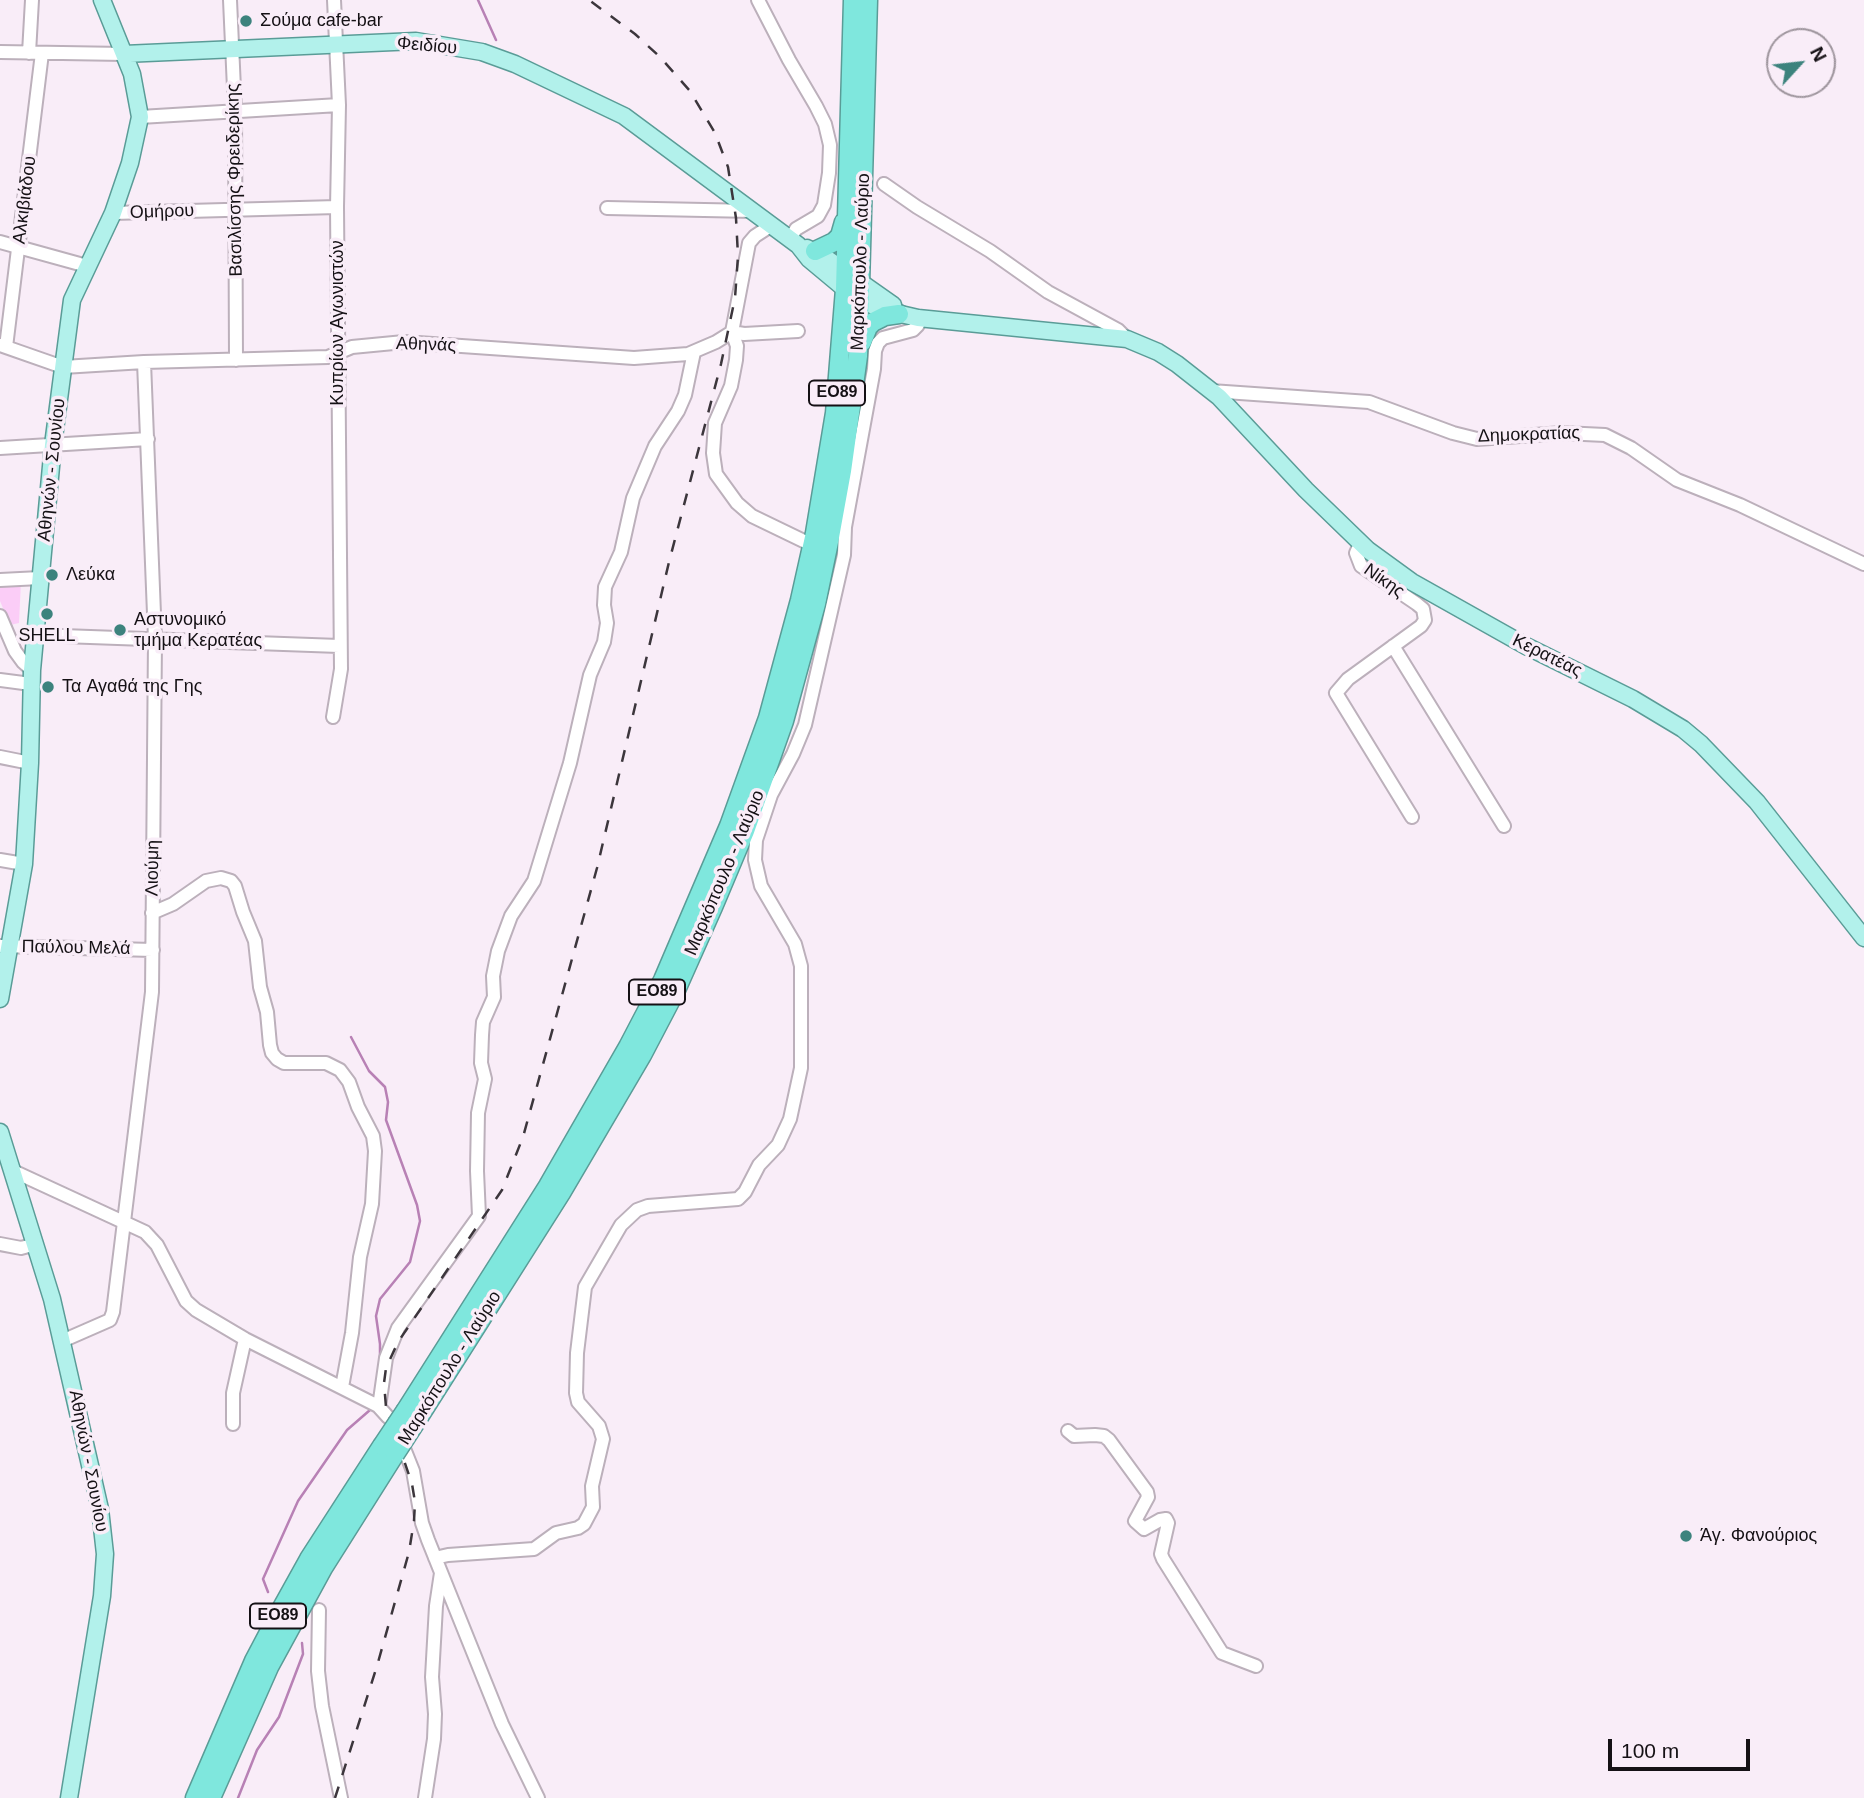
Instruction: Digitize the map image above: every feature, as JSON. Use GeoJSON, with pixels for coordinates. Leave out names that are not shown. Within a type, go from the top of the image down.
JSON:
{"type":"FeatureCollection","features":[{"type":"Feature","properties":{"kind":"highway","name":"Μαρκόπουλο - Λαύριο"},"geometry":{"type":"LineString","coordinates":[[412,1413],[561,1193],[642,1055],[676,990],[745,831],[784,721],[816,604],[842,471],[858,356],[848,208],[853,0]]}},
{"type":"Feature","properties":{"kind":"highway","name":"Μαρκόπουλο - Λαύριο"},"geometry":{"type":"LineString","coordinates":[[211,1798],[269,1667],[323,1568],[628,1047],[663,980],[719,851],[752,766],[785,658],[812,545],[835,413],[853,286],[868,0]]}},
{"type":"Feature","properties":{"kind":"highway"},"geometry":{"type":"LineString","coordinates":[[815,251],[827,247],[840,236],[848,208]]}},
{"type":"Feature","properties":{"kind":"highway"},"geometry":{"type":"LineString","coordinates":[[858,356],[868,327],[879,318],[899,314]]}},
{"type":"Feature","properties":{"kind":"highway","name":"Μαρκόπουλο - Λαύριο"},"geometry":{"type":"LineString","coordinates":[[195,1798],[232,1710],[309,1559],[393,1449]]}},
{"type":"Feature","properties":{"kind":"main road","name":"Αθηνών - Σουνίου"},"geometry":{"type":"LineString","coordinates":[[0,999],[5,947],[24,864],[35,635],[53,445],[72,300],[113,214],[130,163],[140,117],[136,88],[102,0]]}},
{"type":"Feature","properties":{"kind":"main road","name":"Φειδίου"},"geometry":{"type":"LineString","coordinates":[[124,54],[416,41],[482,52],[515,64],[624,116],[794,242]]}},
{"type":"Feature","properties":{"kind":"main road"},"geometry":{"type":"LineString","coordinates":[[794,242],[815,251],[853,286]]}},
{"type":"Feature","properties":{"kind":"main road"},"geometry":{"type":"LineString","coordinates":[[794,242],[809,259],[853,286],[918,318]]}},
{"type":"Feature","properties":{"kind":"main road","name":"Κερατέας"},"geometry":{"type":"LineString","coordinates":[[853,286],[879,309],[899,314],[1127,339],[1158,352],[1177,364],[1211,391],[1368,550],[1412,582],[1526,646],[1633,699],[1692,736],[1733,774],[1757,802],[1859,922],[1864,938]]}},
{"type":"Feature","properties":{"kind":"main road","name":"Αθηνών - Σουνίου"},"geometry":{"type":"LineString","coordinates":[[0,1132],[36,1244],[62,1341],[95,1479],[104,1554],[102,1596],[69,1798]]}},
{"type":"Feature","properties":{"kind":"street","name":"Αλκιβιάδου"},"geometry":{"type":"LineString","coordinates":[[3,346],[19,246],[35,53],[32,0]]}},
{"type":"Feature","properties":{"kind":"street","name":"Βασιλίσσης Φρειδερίκης"},"geometry":{"type":"LineString","coordinates":[[230,0],[235,111],[236,360]]}},
{"type":"Feature","properties":{"kind":"street","name":"Κυπρίων Αγωνιστών"},"geometry":{"type":"LineString","coordinates":[[333,717],[341,669],[337,207],[339,105],[334,0]]}},
{"type":"Feature","properties":{"kind":"street"},"geometry":{"type":"LineString","coordinates":[[758,0],[825,124],[830,145],[824,205],[818,216],[796,229],[794,242]]}},
{"type":"Feature","properties":{"kind":"street","name":"Φειδίου"},"geometry":{"type":"LineString","coordinates":[[0,52],[124,54]]}},
{"type":"Feature","properties":{"kind":"street"},"geometry":{"type":"LineString","coordinates":[[140,117],[339,105]]}},
{"type":"Feature","properties":{"kind":"street"},"geometry":{"type":"LineString","coordinates":[[884,184],[927,214],[990,251],[1048,292],[1118,330],[1127,339]]}},
{"type":"Feature","properties":{"kind":"street","name":"Ομήρου"},"geometry":{"type":"LineString","coordinates":[[113,214],[337,207]]}},
{"type":"Feature","properties":{"kind":"street"},"geometry":{"type":"LineString","coordinates":[[607,208],[752,211]]}},
{"type":"Feature","properties":{"kind":"street"},"geometry":{"type":"LineString","coordinates":[[772,225],[749,243],[732,332],[737,346],[736,360],[731,386],[715,423],[716,474],[728,492],[752,516],[812,545]]}},
{"type":"Feature","properties":{"kind":"street"},"geometry":{"type":"LineString","coordinates":[[0,242],[87,266]]}},
{"type":"Feature","properties":{"kind":"street"},"geometry":{"type":"LineString","coordinates":[[435,1559],[448,1555],[534,1549],[556,1533],[584,1524],[593,1507],[593,1486],[603,1439],[599,1426],[578,1402],[576,1393],[577,1353],[585,1287],[621,1225],[637,1210],[656,1205],[738,1199],[760,1165],[778,1144],[790,1119],[801,1068],[801,966],[795,944],[761,886],[755,860],[756,841],[765,809],[805,725],[844,555],[845,527],[875,351],[883,338],[914,330],[918,325],[918,318]]}},
{"type":"Feature","properties":{"kind":"street"},"geometry":{"type":"LineString","coordinates":[[732,332],[744,334],[798,331]]}},
{"type":"Feature","properties":{"kind":"street","name":"Αθηνάς"},"geometry":{"type":"LineString","coordinates":[[3,346],[63,367],[328,356],[352,347],[404,342],[634,358],[694,352],[732,332]]}},
{"type":"Feature","properties":{"kind":"street"},"geometry":{"type":"LineString","coordinates":[[13,1171],[145,1232],[157,1245],[186,1301],[196,1310],[245,1339],[342,1387],[384,1412],[386,1358],[398,1328],[479,1216],[478,1113],[485,1079],[481,1063],[482,1035],[483,1022],[494,997],[493,976],[498,951],[511,916],[534,881],[570,763],[584,699],[604,642],[607,623],[605,587],[621,552],[633,498],[655,446],[678,411],[690,376],[694,352]]}},
{"type":"Feature","properties":{"kind":"street","name":"Λιούμη"},"geometry":{"type":"LineString","coordinates":[[62,1341],[110,1320],[113,1312],[152,992],[155,639],[144,362]]}},
{"type":"Feature","properties":{"kind":"street","name":"Δημοκρατίας"},"geometry":{"type":"LineString","coordinates":[[1211,391],[1369,402],[1453,433],[1478,439],[1563,433],[1605,435],[1631,448],[1677,480],[1740,505],[1864,564]]}},
{"type":"Feature","properties":{"kind":"street"},"geometry":{"type":"LineString","coordinates":[[0,448],[148,439]]}},
{"type":"Feature","properties":{"kind":"street","name":"Νίκης"},"geometry":{"type":"LineString","coordinates":[[1361,542],[1356,553],[1361,566],[1417,604],[1425,615],[1421,625],[1393,646]]}},
{"type":"Feature","properties":{"kind":"street"},"geometry":{"type":"LineString","coordinates":[[0,580],[40,578]]}},
{"type":"Feature","properties":{"kind":"street"},"geometry":{"type":"LineString","coordinates":[[0,616],[15,651],[32,677],[0,680]]}},
{"type":"Feature","properties":{"kind":"street"},"geometry":{"type":"LineString","coordinates":[[35,635],[339,646]]}},
{"type":"Feature","properties":{"kind":"street"},"geometry":{"type":"LineString","coordinates":[[1412,817],[1336,693],[1348,679],[1393,646],[1504,825]]}},
{"type":"Feature","properties":{"kind":"street"},"geometry":{"type":"LineString","coordinates":[[0,757],[30,763]]}},
{"type":"Feature","properties":{"kind":"street"},"geometry":{"type":"LineString","coordinates":[[0,860],[24,864]]}},
{"type":"Feature","properties":{"kind":"street"},"geometry":{"type":"LineString","coordinates":[[152,913],[173,904],[206,881],[221,878],[231,881],[255,941],[272,1053],[284,1063],[326,1063],[340,1070],[349,1082],[373,1136],[375,1151],[372,1204],[360,1257],[352,1333],[342,1387]]}},
{"type":"Feature","properties":{"kind":"street","name":"Παύλου Μελά"},"geometry":{"type":"LineString","coordinates":[[5,947],[153,950]]}},
{"type":"Feature","properties":{"kind":"street"},"geometry":{"type":"LineString","coordinates":[[0,1244],[21,1248],[36,1244]]}},
{"type":"Feature","properties":{"kind":"street"},"geometry":{"type":"LineString","coordinates":[[233,1424],[233,1393],[245,1339]]}},
{"type":"Feature","properties":{"kind":"street"},"geometry":{"type":"LineString","coordinates":[[1068,1431],[1074,1436],[1104,1436],[1109,1440],[1147,1492],[1148,1497],[1135,1521],[1144,1530],[1166,1519],[1168,1523],[1161,1554],[1163,1559],[1222,1653],[1256,1666]]}},
{"type":"Feature","properties":{"kind":"street"},"geometry":{"type":"LineString","coordinates":[[393,1449],[413,1471],[422,1523],[435,1559],[502,1724],[538,1798]]}},
{"type":"Feature","properties":{"kind":"street"},"geometry":{"type":"LineString","coordinates":[[425,1798],[434,1739],[432,1665],[436,1606],[442,1573]]}},
{"type":"Feature","properties":{"kind":"street"},"geometry":{"type":"LineString","coordinates":[[319,1610],[319,1683],[341,1798]]}},
{"type":"Feature","properties":{"kind":"shaded area"},"geometry":{"type":"Polygon","coordinates":[[[21,581],[19,623],[10,625],[0,601],[0,582],[21,581]]]}},
{"type":"Feature","properties":{"kind":"waterway"},"geometry":{"type":"LineString","coordinates":[[478,0],[496,40]]}},
{"type":"Feature","properties":{"kind":"waterway"},"geometry":{"type":"LineString","coordinates":[[351,1037],[369,1071],[385,1087],[388,1102],[386,1120],[417,1205],[420,1221],[410,1262],[380,1299],[376,1316],[380,1360]]}},
{"type":"Feature","properties":{"kind":"waterway"},"geometry":{"type":"LineString","coordinates":[[268,1592],[263,1579],[298,1501],[347,1430],[370,1410]]}},
{"type":"Feature","properties":{"kind":"waterway"},"geometry":{"type":"LineString","coordinates":[[238,1798],[257,1750],[279,1717],[303,1654],[302,1643]]}},
{"type":"Feature","properties":{"kind":"railway"},"geometry":{"type":"LineString","coordinates":[[335,1798],[377,1666],[409,1552],[414,1521],[412,1484],[386,1407],[386,1368],[398,1342],[502,1190],[523,1137],[597,868],[735,298],[738,256],[736,218],[728,167],[715,133],[690,91],[660,57],[635,34],[589,0]]}},
{"type":"Feature","properties":{"kind":"place","name":"Σούμα cafe-bar"},"geometry":{"type":"Point","coordinates":[246,21]}},
{"type":"Feature","properties":{"kind":"place","name":"Λεύκα"},"geometry":{"type":"Point","coordinates":[52,575]}},
{"type":"Feature","properties":{"kind":"place","name":"SHELL"},"geometry":{"type":"Point","coordinates":[47,614]}},
{"type":"Feature","properties":{"kind":"place","name":"Αστυνομικό τμήμα Κερατέας"},"geometry":{"type":"Point","coordinates":[120,630]}},
{"type":"Feature","properties":{"kind":"place","name":"Τα Αγαθά της Γης"},"geometry":{"type":"Point","coordinates":[48,687]}},
{"type":"Feature","properties":{"kind":"place","name":"Άγ. Φανούριος"},"geometry":{"type":"Point","coordinates":[1686,1536]}}]}
